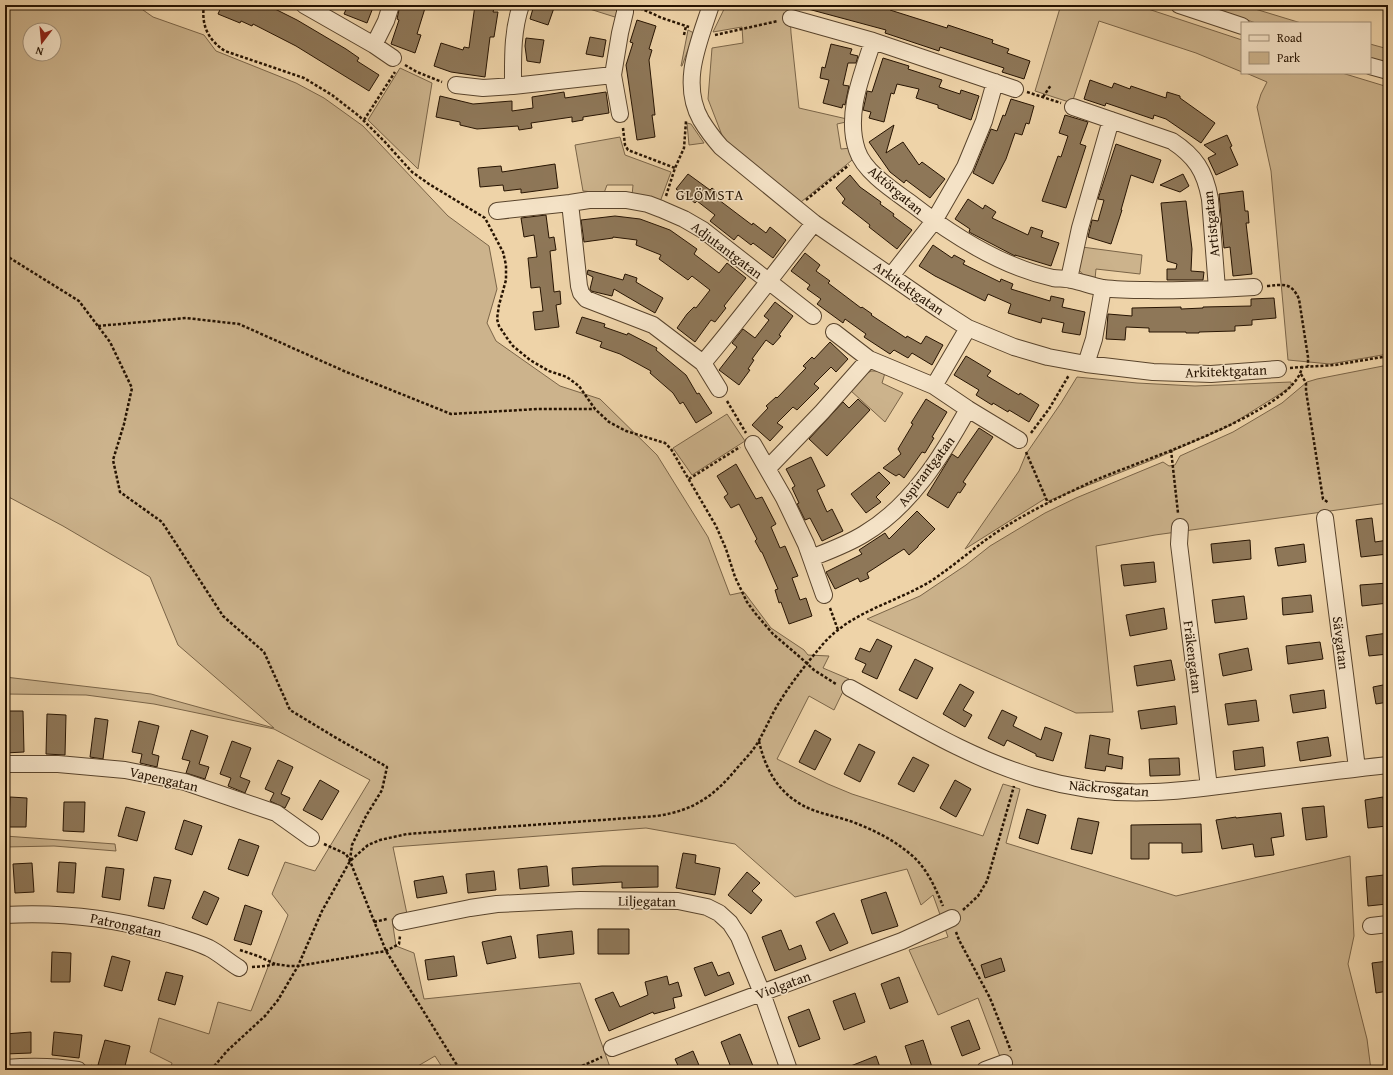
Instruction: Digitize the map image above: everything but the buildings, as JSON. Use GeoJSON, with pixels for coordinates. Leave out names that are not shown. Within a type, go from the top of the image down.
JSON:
{"type":"FeatureCollection","features":[{"type":"Feature","properties":{"kind":"street"},"geometry":{"type":"LineString","coordinates":[[304,5],[374,45],[396,60]]}},
{"type":"Feature","properties":{"kind":"street"},"geometry":{"type":"LineString","coordinates":[[374,45],[386,21],[391,5]]}},
{"type":"Feature","properties":{"kind":"street"},"geometry":{"type":"LineString","coordinates":[[513,86],[514,31],[521,5]]}},
{"type":"Feature","properties":{"kind":"street"},"geometry":{"type":"LineString","coordinates":[[620,114],[613,75],[625,5]]}},
{"type":"Feature","properties":{"kind":"street","name":"Arkitektgatan"},"geometry":{"type":"LineString","coordinates":[[711,5],[693,62],[691,82],[694,100],[699,116],[721,147],[814,223],[968,328],[1014,347],[1048,357],[1080,363],[1153,372],[1211,374],[1278,369]]}},
{"type":"Feature","properties":{"kind":"street"},"geometry":{"type":"LineString","coordinates":[[1179,5],[1241,26]]}},
{"type":"Feature","properties":{"kind":"street"},"geometry":{"type":"LineString","coordinates":[[791,18],[873,41],[1015,89]]}},
{"type":"Feature","properties":{"kind":"street","name":"Aktörgatan"},"geometry":{"type":"LineString","coordinates":[[873,41],[861,77],[854,106],[853,121],[857,150],[865,165],[883,182],[934,221],[999,258],[1047,276],[1068,279]]}},
{"type":"Feature","properties":{"kind":"street"},"geometry":{"type":"LineString","coordinates":[[1371,66],[1388,71]]}},
{"type":"Feature","properties":{"kind":"street"},"geometry":{"type":"LineString","coordinates":[[456,85],[483,88],[613,75]]}},
{"type":"Feature","properties":{"kind":"street","name":"Aktörgatan"},"geometry":{"type":"LineString","coordinates":[[892,276],[934,221],[965,167],[984,121],[995,82]]}},
{"type":"Feature","properties":{"kind":"street","name":"Artistgatan"},"geometry":{"type":"LineString","coordinates":[[1073,107],[1172,141],[1185,150],[1195,160],[1207,185],[1210,199],[1217,289]]}},
{"type":"Feature","properties":{"kind":"street"},"geometry":{"type":"LineString","coordinates":[[1111,120],[1082,221],[1068,279],[1103,288],[1167,291],[1254,288]]}},
{"type":"Feature","properties":{"kind":"street","name":"Adjutantgatan"},"geometry":{"type":"LineString","coordinates":[[497,211],[589,200],[626,200],[648,204],[684,219],[702,230],[768,281]]}},
{"type":"Feature","properties":{"kind":"street"},"geometry":{"type":"LineString","coordinates":[[570,203],[578,286],[581,293],[586,299],[653,325],[703,363],[719,388]]}},
{"type":"Feature","properties":{"kind":"street","name":"Adjutantgatan"},"geometry":{"type":"LineString","coordinates":[[703,363],[741,319],[768,281],[814,223]]}},
{"type":"Feature","properties":{"kind":"street"},"geometry":{"type":"LineString","coordinates":[[768,281],[813,316]]}},
{"type":"Feature","properties":{"kind":"street"},"geometry":{"type":"LineString","coordinates":[[1080,363],[1094,340],[1103,288]]}},
{"type":"Feature","properties":{"kind":"street"},"geometry":{"type":"LineString","coordinates":[[934,386],[968,328]]}},
{"type":"Feature","properties":{"kind":"street"},"geometry":{"type":"LineString","coordinates":[[834,332],[869,359],[934,386],[1021,442]]}},
{"type":"Feature","properties":{"kind":"street"},"geometry":{"type":"LineString","coordinates":[[768,468],[822,412],[869,359]]}},
{"type":"Feature","properties":{"kind":"street","name":"Aspirantgatan"},"geometry":{"type":"LineString","coordinates":[[812,558],[844,545],[865,534],[888,518],[907,500],[950,441],[968,409]]}},
{"type":"Feature","properties":{"kind":"street"},"geometry":{"type":"LineString","coordinates":[[752,442],[784,498],[806,544],[824,595]]}},
{"type":"Feature","properties":{"kind":"street","name":"Sävgatan"},"geometry":{"type":"LineString","coordinates":[[1328,511],[1357,768]]}},
{"type":"Feature","properties":{"kind":"street","name":"Fräkengatan"},"geometry":{"type":"LineString","coordinates":[[1180,527],[1179,544],[1209,787]]}},
{"type":"Feature","properties":{"kind":"street","name":"Näckrosgatan"},"geometry":{"type":"LineString","coordinates":[[850,688],[920,727],[973,754],[1018,772],[1038,778],[1095,790],[1154,792],[1209,787],[1388,765]]}},
{"type":"Feature","properties":{"kind":"street","name":"Vapengatan"},"geometry":{"type":"LineString","coordinates":[[5,764],[58,764],[126,770],[186,782],[276,813],[311,838]]}},
{"type":"Feature","properties":{"kind":"street","name":"Liljegatan"},"geometry":{"type":"LineString","coordinates":[[401,922],[498,904],[580,900],[678,901],[707,907],[719,913],[730,923],[739,937],[762,993],[789,1070]]}},
{"type":"Feature","properties":{"kind":"street","name":"Patrongatan"},"geometry":{"type":"LineString","coordinates":[[5,915],[50,914],[94,917],[140,926],[183,938],[210,948],[239,968]]}},
{"type":"Feature","properties":{"kind":"street","name":"Violgatan"},"geometry":{"type":"LineString","coordinates":[[612,1048],[902,941],[952,918]]}},
{"type":"Feature","properties":{"kind":"street"},"geometry":{"type":"LineString","coordinates":[[1371,926],[1388,924]]}},
{"type":"Feature","properties":{"kind":"street"},"geometry":{"type":"LineString","coordinates":[[985,1070],[1007,1058]]}},
{"type":"Feature","properties":{"kind":"street"},"geometry":{"type":"LineString","coordinates":[[5,1068],[23,1066],[78,1070]]}},
{"type":"Feature","properties":{"kind":"path"},"geometry":{"type":"LineString","coordinates":[[204,5],[202,14],[204,27],[210,38],[225,51],[304,78],[332,95],[364,120],[405,165],[420,179],[485,218],[502,252],[506,265],[506,280],[497,312],[497,319],[499,326],[513,346],[530,360],[549,371],[567,377],[579,386],[595,409],[609,422],[621,429],[665,443],[674,452],[721,537],[735,577],[747,602],[759,619],[773,634],[821,676],[842,688],[850,688]]}},
{"type":"Feature","properties":{"kind":"path"},"geometry":{"type":"LineString","coordinates":[[364,120],[396,60],[417,72],[456,85]]}},
{"type":"Feature","properties":{"kind":"path"},"geometry":{"type":"LineString","coordinates":[[1043,97],[1050,85]]}},
{"type":"Feature","properties":{"kind":"path"},"geometry":{"type":"LineString","coordinates":[[1015,89],[1073,107]]}},
{"type":"Feature","properties":{"kind":"path"},"geometry":{"type":"LineString","coordinates":[[620,114],[625,145],[628,150],[675,168]]}},
{"type":"Feature","properties":{"kind":"path"},"geometry":{"type":"LineString","coordinates":[[661,209],[675,168],[684,148],[686,138],[686,121],[699,116]]}},
{"type":"Feature","properties":{"kind":"path"},"geometry":{"type":"LineString","coordinates":[[796,208],[842,170],[861,157]]}},
{"type":"Feature","properties":{"kind":"path"},"geometry":{"type":"LineString","coordinates":[[5,255],[79,300],[110,342],[132,388],[124,424],[113,460],[120,492],[162,522],[223,616],[264,652],[290,710],[387,767],[382,790],[366,816],[352,845],[350,860],[322,911],[298,966],[278,1000],[265,1016],[227,1051],[211,1070]]}},
{"type":"Feature","properties":{"kind":"path"},"geometry":{"type":"LineString","coordinates":[[1254,288],[1286,285],[1292,288],[1296,293],[1299,299],[1308,366]]}},
{"type":"Feature","properties":{"kind":"path"},"geometry":{"type":"LineString","coordinates":[[98,326],[186,318],[239,324],[344,371],[451,414],[538,409],[595,409]]}},
{"type":"Feature","properties":{"kind":"path"},"geometry":{"type":"LineString","coordinates":[[350,860],[368,845],[380,840],[407,834],[650,817],[672,814],[696,805],[726,782],[759,741],[778,706],[808,664],[823,645],[838,630],[863,614],[929,582],[1015,520],[1109,474],[1171,450],[1231,425],[1253,414],[1272,402],[1289,387],[1301,373],[1302,367],[1335,365],[1388,356]]}},
{"type":"Feature","properties":{"kind":"path"},"geometry":{"type":"LineString","coordinates":[[1048,503],[1021,442],[1049,409],[1071,372],[1080,363]]}},
{"type":"Feature","properties":{"kind":"path"},"geometry":{"type":"LineString","coordinates":[[1301,373],[1306,383],[1307,399],[1323,499],[1328,511]]}},
{"type":"Feature","properties":{"kind":"path"},"geometry":{"type":"LineString","coordinates":[[689,479],[752,442],[719,388]]}},
{"type":"Feature","properties":{"kind":"path"},"geometry":{"type":"LineString","coordinates":[[1171,450],[1180,527]]}},
{"type":"Feature","properties":{"kind":"path"},"geometry":{"type":"LineString","coordinates":[[824,595],[838,630]]}},
{"type":"Feature","properties":{"kind":"path"},"geometry":{"type":"LineString","coordinates":[[759,741],[763,759],[770,772],[777,783],[789,796],[802,805],[875,831],[910,853],[925,871],[944,908],[952,918],[959,940],[990,998],[1007,1058]]}},
{"type":"Feature","properties":{"kind":"path"},"geometry":{"type":"LineString","coordinates":[[952,918],[973,903],[985,885],[1015,782]]}},
{"type":"Feature","properties":{"kind":"path"},"geometry":{"type":"LineString","coordinates":[[311,838],[346,854],[350,860],[386,950],[460,1070]]}},
{"type":"Feature","properties":{"kind":"path"},"geometry":{"type":"LineString","coordinates":[[239,968],[275,964],[298,966],[386,950],[399,944],[401,922]]}},
{"type":"Feature","properties":{"kind":"path"},"geometry":{"type":"LineString","coordinates":[[573,1070],[607,1055],[612,1048]]}},
{"type":"Feature","properties":{"kind":"green space"},"geometry":{"type":"Polygon","coordinates":[[[5,5],[136,5],[153,17],[204,35],[216,51],[296,83],[324,98],[363,126],[448,216],[489,246],[497,289],[487,323],[496,341],[560,386],[600,399],[657,455],[708,537],[730,595],[744,592],[771,628],[804,650],[808,655],[829,656],[823,668],[849,679],[834,710],[809,696],[777,759],[852,794],[983,836],[1003,784],[1020,789],[1006,843],[1176,896],[1350,856],[1354,936],[1348,964],[1367,1039],[1371,1070],[1005,1070],[978,998],[938,1015],[909,950],[948,937],[933,895],[921,905],[907,869],[795,897],[735,844],[646,828],[393,847],[407,914],[392,919],[396,946],[414,953],[424,999],[580,983],[611,1070],[444,1070],[435,1056],[411,1070],[170,1070],[172,1063],[150,1052],[159,1018],[209,1034],[218,1002],[251,1011],[288,915],[272,894],[285,862],[315,871],[370,780],[274,729],[154,704],[86,695],[5,694],[5,677],[151,694],[274,728],[178,645],[150,577],[63,526],[5,495],[5,5]]]}},
{"type":"Feature","properties":{"kind":"green space"},"geometry":{"type":"Polygon","coordinates":[[[577,5],[614,5],[618,13],[618,18],[577,5]]]}},
{"type":"Feature","properties":{"kind":"green space"},"geometry":{"type":"Polygon","coordinates":[[[726,5],[792,5],[790,14],[791,33],[799,108],[847,119],[846,122],[837,124],[841,149],[851,148],[857,156],[801,202],[725,143],[708,99],[712,48],[743,43],[742,27],[713,32],[726,5]]]}},
{"type":"Feature","properties":{"kind":"green space"},"geometry":{"type":"Polygon","coordinates":[[[1052,5],[1136,5],[1241,40],[1241,72],[1196,53],[1099,21],[1072,103],[1035,91],[1060,8],[1052,5]]]}},
{"type":"Feature","properties":{"kind":"green space"},"geometry":{"type":"Polygon","coordinates":[[[1201,5],[1242,5],[1298,22],[1253,22],[1201,5]]]}},
{"type":"Feature","properties":{"kind":"green space"},"geometry":{"type":"Polygon","coordinates":[[[688,30],[694,33],[681,66],[688,30]]]}},
{"type":"Feature","properties":{"kind":"green space"},"geometry":{"type":"Polygon","coordinates":[[[1371,44],[1388,49],[1388,63],[1371,60],[1371,44]]]}},
{"type":"Feature","properties":{"kind":"green space"},"geometry":{"type":"Polygon","coordinates":[[[400,68],[432,83],[418,169],[368,120],[400,68]]]}},
{"type":"Feature","properties":{"kind":"green space"},"geometry":{"type":"Polygon","coordinates":[[[1248,74],[1345,74],[1388,87],[1388,354],[1330,364],[1288,360],[1271,171],[1257,107],[1267,82],[1248,74]]]}},
{"type":"Feature","properties":{"kind":"green space"},"geometry":{"type":"Polygon","coordinates":[[[687,123],[691,124],[704,143],[689,145],[687,123]]]}},
{"type":"Feature","properties":{"kind":"green space"},"geometry":{"type":"Polygon","coordinates":[[[620,137],[625,155],[671,172],[660,202],[632,196],[633,185],[607,185],[604,193],[583,191],[575,145],[620,137]]]}},
{"type":"Feature","properties":{"kind":"green space"},"geometry":{"type":"Polygon","coordinates":[[[1082,247],[1142,255],[1140,274],[1096,269],[1095,279],[1086,278],[1079,270],[1082,247]]]}},
{"type":"Feature","properties":{"kind":"green space"},"geometry":{"type":"Polygon","coordinates":[[[1388,365],[1388,503],[1155,535],[1096,546],[1113,712],[1076,713],[867,619],[920,596],[966,565],[990,546],[1045,513],[1076,498],[1163,462],[1169,466],[1175,465],[1180,456],[1233,432],[1282,403],[1307,382],[1388,365]]]}},
{"type":"Feature","properties":{"kind":"green space"},"geometry":{"type":"Polygon","coordinates":[[[871,371],[885,373],[882,383],[903,393],[885,422],[850,390],[864,375],[871,371]]]}},
{"type":"Feature","properties":{"kind":"green space"},"geometry":{"type":"Polygon","coordinates":[[[1077,377],[1137,383],[1195,386],[1291,382],[1291,387],[1227,427],[1157,458],[1048,501],[1046,498],[965,549],[1019,471],[1026,454],[1077,377]]]}},
{"type":"Feature","properties":{"kind":"green space"},"geometry":{"type":"Polygon","coordinates":[[[727,414],[745,441],[692,475],[673,448],[727,414]]]}},
{"type":"Feature","properties":{"kind":"green space"},"geometry":{"type":"Polygon","coordinates":[[[5,836],[115,844],[116,851],[54,846],[5,847],[5,836]]]}},
{"type":"Feature","properties":{"kind":"district","name":"GLÖMSTA"},"geometry":{"type":"Point","coordinates":[710,195]}}]}
